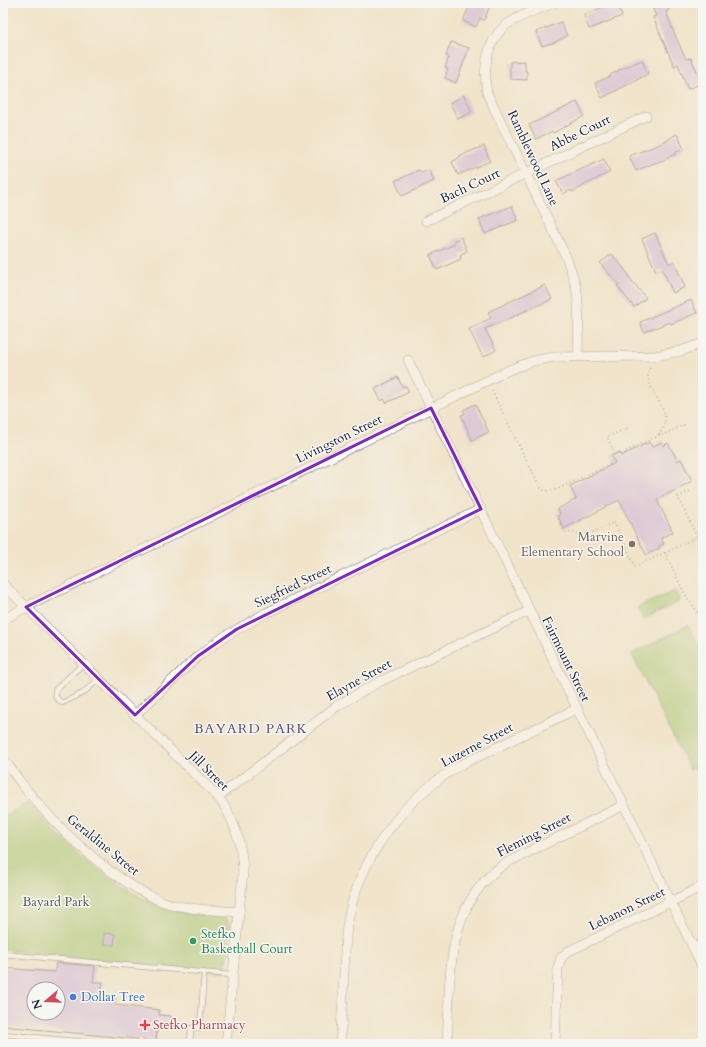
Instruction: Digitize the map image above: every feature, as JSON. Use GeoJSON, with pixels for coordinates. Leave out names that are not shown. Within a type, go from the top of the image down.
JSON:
{"type":"FeatureCollection","features":[{"type":"Feature","properties":{"kind":"street","name":"Ramblewood Lane"},"geometry":{"type":"LineString","coordinates":[[553,3],[512,21],[505,26],[490,46],[485,78],[487,93],[567,259],[576,292],[578,312],[578,356]]}},
{"type":"Feature","properties":{"kind":"street","name":"Abbe Court"},"geometry":{"type":"LineString","coordinates":[[526,174],[646,116]]}},
{"type":"Feature","properties":{"kind":"street","name":"Bach Court"},"geometry":{"type":"LineString","coordinates":[[426,221],[526,174]]}},
{"type":"Feature","properties":{"kind":"street","name":"Livingston Street"},"geometry":{"type":"LineString","coordinates":[[3,620],[26,607],[431,408],[526,363],[554,357],[655,356],[681,351],[703,343]]}},
{"type":"Feature","properties":{"kind":"street","name":"Fairmount Street"},"geometry":{"type":"LineString","coordinates":[[408,360],[576,709],[703,968]]}},
{"type":"Feature","properties":{"kind":"street","name":"Siegfried Street"},"geometry":{"type":"LineString","coordinates":[[135,715],[198,656],[237,629],[266,613],[481,509]]}},
{"type":"Feature","properties":{"kind":"street","name":"Jill Street"},"geometry":{"type":"LineString","coordinates":[[3,584],[218,797],[231,819],[240,847],[243,872],[226,1044]]}},
{"type":"Feature","properties":{"kind":"street","name":"Elayne Street"},"geometry":{"type":"LineString","coordinates":[[218,797],[337,706],[379,682],[528,610]]}},
{"type":"Feature","properties":{"kind":"street","name":"Luzerne Street"},"geometry":{"type":"LineString","coordinates":[[340,1044],[346,942],[353,898],[373,852],[392,824],[424,792],[462,764],[576,709]]}},
{"type":"Feature","properties":{"kind":"street","name":"Geraldine Street"},"geometry":{"type":"LineString","coordinates":[[3,758],[25,788],[58,826],[103,865],[134,887],[161,901],[176,905],[239,912]]}},
{"type":"Feature","properties":{"kind":"street","name":"Fleming Street"},"geometry":{"type":"LineString","coordinates":[[447,1044],[452,949],[463,913],[478,887],[492,873],[506,863],[624,805]]}},
{"type":"Feature","properties":{"kind":"street","name":"Lebanon Street"},"geometry":{"type":"LineString","coordinates":[[555,1044],[558,968],[562,956],[571,950],[703,886]]}},
{"type":"Feature","properties":{"kind":"lane"},"geometry":{"type":"LineString","coordinates":[[83,664],[55,690],[56,698],[62,703],[83,693],[99,679]]}},
{"type":"Feature","properties":{"kind":"lane"},"geometry":{"type":"LineString","coordinates":[[693,946],[703,941]]}},
{"type":"Feature","properties":{"kind":"lane"},"geometry":{"type":"LineString","coordinates":[[3,954],[232,975]]}},
{"type":"Feature","properties":{"kind":"lane"},"geometry":{"type":"LineString","coordinates":[[190,1044],[191,1028],[200,1028],[204,973]]}},
{"type":"Feature","properties":{"kind":"lane"},"geometry":{"type":"LineString","coordinates":[[3,1034],[58,1042],[107,1044]]}},
{"type":"Feature","properties":{"kind":"path"},"geometry":{"type":"LineString","coordinates":[[621,455],[625,453],[624,452],[656,437],[664,426],[665,417],[648,379],[648,371],[651,366]]}},
{"type":"Feature","properties":{"kind":"path"},"geometry":{"type":"LineString","coordinates":[[492,390],[540,487],[545,491],[556,490],[612,463],[611,460],[613,459]]}},
{"type":"Feature","properties":{"kind":"path"},"geometry":{"type":"LineString","coordinates":[[659,434],[660,436],[686,424]]}},
{"type":"Feature","properties":{"kind":"path"},"geometry":{"type":"LineString","coordinates":[[615,454],[607,437],[632,426]]}},
{"type":"Feature","properties":{"kind":"path"},"geometry":{"type":"LineString","coordinates":[[556,515],[564,532],[589,534],[614,522],[635,566],[697,537],[678,497],[692,490]]}},
{"type":"Feature","properties":{"kind":"path"},"geometry":{"type":"LineString","coordinates":[[665,553],[687,598],[703,621]]}},
{"type":"Feature","properties":{"kind":"highlighted area"},"geometry":{"type":"Polygon","coordinates":[[[431,408],[481,509],[237,629],[198,656],[135,715],[26,607],[431,408]]]}},
{"type":"Feature","properties":{"kind":"green space"},"geometry":{"type":"Polygon","coordinates":[[[675,591],[680,601],[644,619],[638,607],[675,591]]]}},
{"type":"Feature","properties":{"kind":"green space"},"geometry":{"type":"Polygon","coordinates":[[[688,625],[703,653],[703,763],[690,770],[632,654],[688,625]]]}},
{"type":"Feature","properties":{"kind":"green space","name":"Bayard Park"},"geometry":{"type":"Polygon","coordinates":[[[28,803],[72,847],[89,862],[124,888],[160,906],[192,914],[226,918],[230,926],[225,972],[3,950],[3,817],[28,803]]]}},
{"type":"Feature","properties":{"kind":"building"},"geometry":{"type":"Polygon","coordinates":[[[476,3],[491,3],[484,20],[480,18],[476,27],[463,21],[470,5],[474,7],[476,3]]]}},
{"type":"Feature","properties":{"kind":"building"},"geometry":{"type":"Polygon","coordinates":[[[613,3],[617,3],[622,16],[589,29],[584,15],[613,3]]]}},
{"type":"Feature","properties":{"kind":"building"},"geometry":{"type":"Polygon","coordinates":[[[651,3],[666,3],[669,10],[666,12],[675,35],[686,59],[691,58],[702,83],[688,89],[678,64],[674,66],[653,17],[656,16],[651,3]]]}},
{"type":"Feature","properties":{"kind":"building"},"geometry":{"type":"Polygon","coordinates":[[[561,22],[567,36],[551,44],[542,46],[536,32],[561,22]]]}},
{"type":"Feature","properties":{"kind":"building"},"geometry":{"type":"Polygon","coordinates":[[[451,42],[469,48],[456,83],[445,78],[448,69],[445,68],[449,57],[446,56],[451,42]]]}},
{"type":"Feature","properties":{"kind":"building"},"geometry":{"type":"Polygon","coordinates":[[[642,60],[648,74],[602,98],[595,83],[611,76],[610,75],[618,70],[642,60]]]}},
{"type":"Feature","properties":{"kind":"building"},"geometry":{"type":"Polygon","coordinates":[[[525,61],[527,80],[510,79],[510,62],[525,61]]]}},
{"type":"Feature","properties":{"kind":"building"},"geometry":{"type":"Polygon","coordinates":[[[464,95],[472,112],[458,119],[450,103],[464,95]]]}},
{"type":"Feature","properties":{"kind":"building"},"geometry":{"type":"Polygon","coordinates":[[[577,102],[584,116],[553,133],[552,131],[536,139],[529,125],[577,102]]]}},
{"type":"Feature","properties":{"kind":"building"},"geometry":{"type":"Polygon","coordinates":[[[677,134],[684,149],[676,152],[676,154],[668,157],[669,158],[636,171],[629,156],[663,143],[662,142],[677,134]]]}},
{"type":"Feature","properties":{"kind":"building"},"geometry":{"type":"Polygon","coordinates":[[[484,146],[490,161],[458,175],[452,162],[460,157],[459,156],[484,146]]]}},
{"type":"Feature","properties":{"kind":"building"},"geometry":{"type":"Polygon","coordinates":[[[604,159],[610,172],[572,192],[571,190],[563,194],[556,181],[604,159]]]}},
{"type":"Feature","properties":{"kind":"building"},"geometry":{"type":"Polygon","coordinates":[[[419,170],[421,173],[429,170],[434,181],[402,196],[395,181],[419,170]]]}},
{"type":"Feature","properties":{"kind":"building"},"geometry":{"type":"Polygon","coordinates":[[[512,206],[518,220],[485,234],[479,219],[512,206]]]}},
{"type":"Feature","properties":{"kind":"building"},"geometry":{"type":"Polygon","coordinates":[[[655,233],[669,264],[674,261],[685,287],[673,293],[662,269],[656,271],[642,239],[655,233]]]}},
{"type":"Feature","properties":{"kind":"building"},"geometry":{"type":"Polygon","coordinates":[[[461,237],[467,251],[460,255],[461,259],[437,270],[430,255],[455,244],[453,241],[461,237]]]}},
{"type":"Feature","properties":{"kind":"building"},"geometry":{"type":"Polygon","coordinates":[[[612,254],[646,298],[634,307],[617,286],[619,285],[600,263],[612,254]]]}},
{"type":"Feature","properties":{"kind":"building"},"geometry":{"type":"Polygon","coordinates":[[[545,285],[552,299],[485,329],[496,350],[483,357],[469,329],[491,318],[488,312],[545,285]]]}},
{"type":"Feature","properties":{"kind":"building"},"geometry":{"type":"Polygon","coordinates":[[[691,300],[697,313],[671,324],[670,322],[644,332],[640,322],[691,300]]]}},
{"type":"Feature","properties":{"kind":"building"},"geometry":{"type":"Polygon","coordinates":[[[398,377],[402,387],[406,386],[409,392],[386,403],[384,399],[381,401],[375,389],[398,377]]]}},
{"type":"Feature","properties":{"kind":"building"},"geometry":{"type":"Polygon","coordinates":[[[475,404],[489,432],[472,440],[461,415],[465,414],[463,410],[475,404]]]}},
{"type":"Feature","properties":{"kind":"building"},"geometry":{"type":"Polygon","coordinates":[[[649,442],[652,447],[661,442],[663,446],[668,443],[678,461],[681,459],[692,481],[657,500],[673,532],[661,538],[664,544],[659,546],[660,548],[646,555],[619,500],[564,529],[558,516],[560,514],[558,509],[576,499],[570,486],[615,463],[611,456],[620,452],[621,456],[649,442]]]}},
{"type":"Feature","properties":{"kind":"building"},"geometry":{"type":"Polygon","coordinates":[[[104,933],[115,934],[114,945],[104,944],[104,933]]]}},
{"type":"Feature","properties":{"kind":"building"},"geometry":{"type":"Polygon","coordinates":[[[56,963],[95,966],[93,982],[103,982],[101,995],[115,996],[115,1005],[159,1010],[159,1015],[171,1016],[170,1024],[158,1023],[156,1041],[3,1026],[3,968],[55,972],[56,963]]]}},
{"type":"Feature","properties":{"kind":"place","name":"Marvine Elementary School"},"geometry":{"type":"Point","coordinates":[632,544]}},
{"type":"Feature","properties":{"kind":"place","name":"Stefko Basketball Court"},"geometry":{"type":"Point","coordinates":[193,941]}},
{"type":"Feature","properties":{"kind":"place","name":"Dollar Tree"},"geometry":{"type":"Point","coordinates":[73,997]}},
{"type":"Feature","properties":{"kind":"place","name":"Stefko Pharmacy"},"geometry":{"type":"Point","coordinates":[145,1025]}},
{"type":"Feature","properties":{"kind":"district","name":"BAYARD PARK"},"geometry":{"type":"Point","coordinates":[251,728]}}]}
